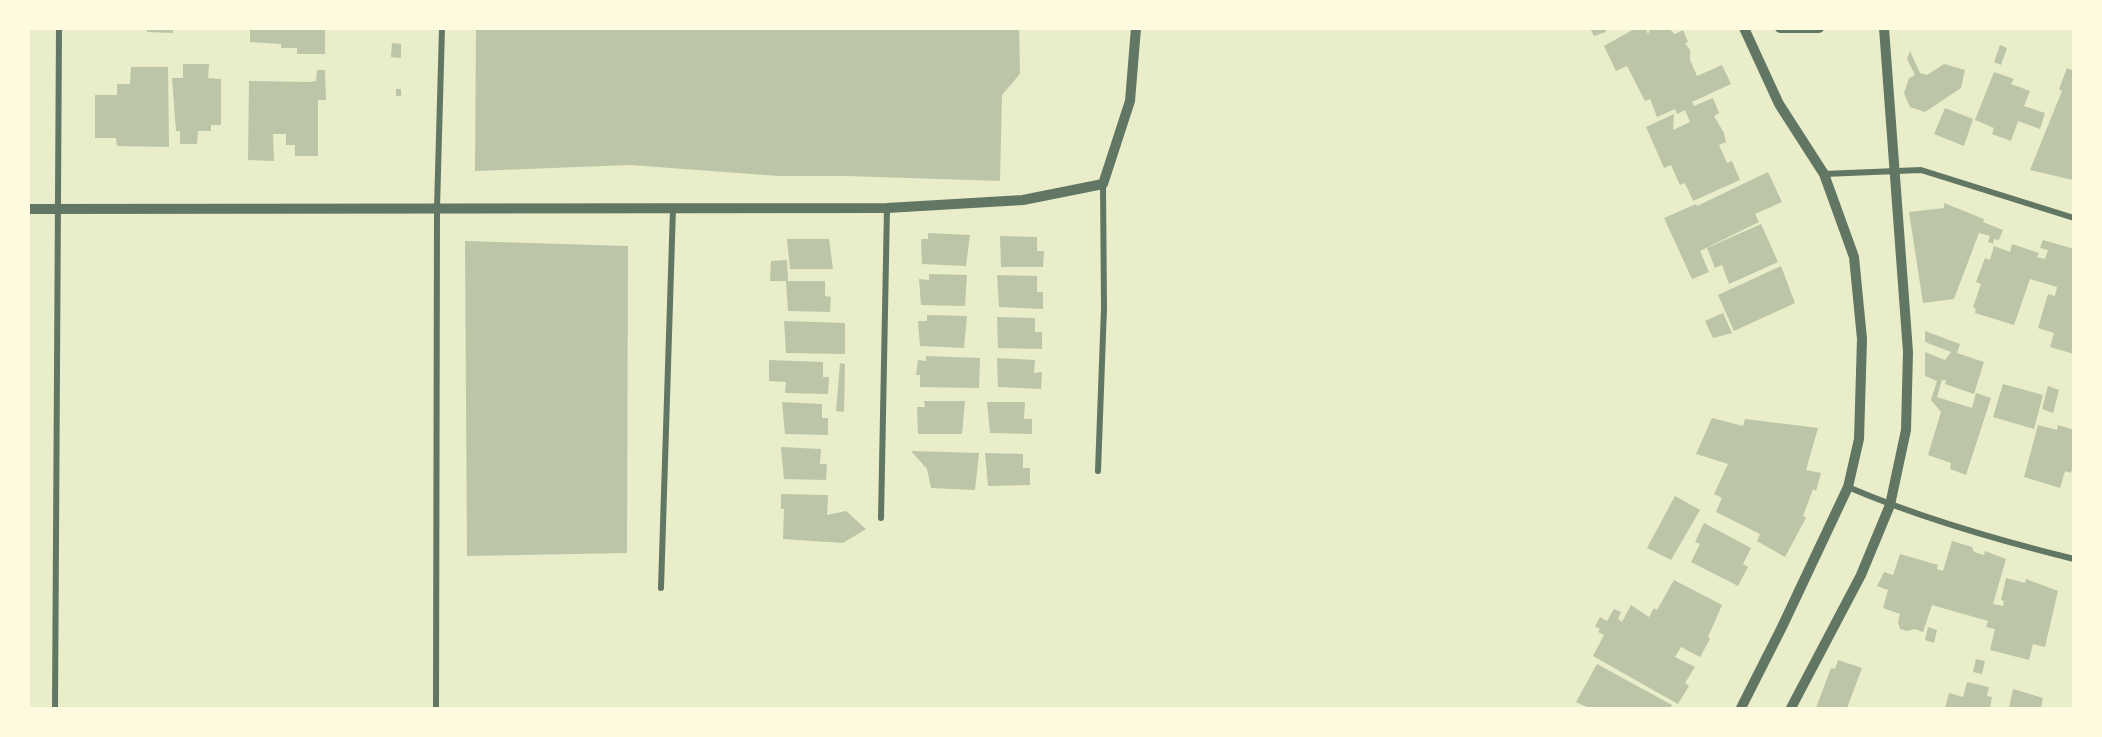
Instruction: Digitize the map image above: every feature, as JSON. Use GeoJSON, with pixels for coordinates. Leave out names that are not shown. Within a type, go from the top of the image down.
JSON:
{"type":"FeatureCollection","features":[{"type":"Feature","properties":{"kind":"street"},"geometry":{"type":"LineString","coordinates":[[55,708],[59,28]]}},
{"type":"Feature","properties":{"kind":"street"},"geometry":{"type":"LineString","coordinates":[[436,708],[437,208],[442,28]]}},
{"type":"Feature","properties":{"kind":"street"},"geometry":{"type":"LineString","coordinates":[[1098,471],[1104,308],[1103,184],[1130,100],[1136,28]]}},
{"type":"Feature","properties":{"kind":"street"},"geometry":{"type":"LineString","coordinates":[[1741,708],[1848,487],[1859,439],[1862,339],[1854,257],[1824,174],[1779,104],[1744,28]]}},
{"type":"Feature","properties":{"kind":"street"},"geometry":{"type":"LineString","coordinates":[[1780,28],[1819,28]]}},
{"type":"Feature","properties":{"kind":"street"},"geometry":{"type":"LineString","coordinates":[[1791,708],[1861,575],[1890,506],[1906,430],[1908,351],[1884,28]]}},
{"type":"Feature","properties":{"kind":"street"},"geometry":{"type":"LineString","coordinates":[[1824,174],[1921,170],[2073,218]]}},
{"type":"Feature","properties":{"kind":"street"},"geometry":{"type":"LineString","coordinates":[[28,209],[887,208],[1023,200],[1103,184]]}},
{"type":"Feature","properties":{"kind":"street"},"geometry":{"type":"LineString","coordinates":[[661,588],[673,208]]}},
{"type":"Feature","properties":{"kind":"street"},"geometry":{"type":"LineString","coordinates":[[881,518],[887,208]]}},
{"type":"Feature","properties":{"kind":"street"},"geometry":{"type":"LineString","coordinates":[[1848,487],[1890,506],[2016,545],[2073,559]]}},
{"type":"Feature","properties":{"kind":"building"},"geometry":{"type":"Polygon","coordinates":[[[147,28],[173,28],[173,33],[147,32],[147,28]]]}},
{"type":"Feature","properties":{"kind":"building"},"geometry":{"type":"Polygon","coordinates":[[[250,28],[325,28],[325,54],[297,54],[297,48],[281,48],[281,44],[250,42],[250,28]]]}},
{"type":"Feature","properties":{"kind":"building"},"geometry":{"type":"Polygon","coordinates":[[[476,28],[1019,28],[1020,74],[1002,95],[1000,181],[779,176],[630,165],[475,171],[476,28]]]}},
{"type":"Feature","properties":{"kind":"building"},"geometry":{"type":"Polygon","coordinates":[[[1605,28],[1606,32],[1594,36],[1591,30],[1605,28]]]}},
{"type":"Feature","properties":{"kind":"building"},"geometry":{"type":"Polygon","coordinates":[[[1636,28],[1645,28],[1648,34],[1651,28],[1668,28],[1675,34],[1683,30],[1688,42],[1685,43],[1690,50],[1690,60],[1697,76],[1722,65],[1731,84],[1692,102],[1694,106],[1713,98],[1719,113],[1714,116],[1724,133],[1726,142],[1719,145],[1727,163],[1732,161],[1740,180],[1693,201],[1685,183],[1680,185],[1671,165],[1664,168],[1646,127],[1674,114],[1673,130],[1690,122],[1685,110],[1677,114],[1675,109],[1657,117],[1650,99],[1645,101],[1627,66],[1616,71],[1604,46],[1636,28]]]}},
{"type":"Feature","properties":{"kind":"building"},"geometry":{"type":"Polygon","coordinates":[[[392,43],[401,44],[401,58],[391,57],[392,43]]]}},
{"type":"Feature","properties":{"kind":"building"},"geometry":{"type":"Polygon","coordinates":[[[2000,45],[2007,48],[2001,65],[1994,62],[2000,45]]]}},
{"type":"Feature","properties":{"kind":"building"},"geometry":{"type":"Polygon","coordinates":[[[1910,51],[1920,73],[1927,75],[1944,64],[1965,70],[1961,88],[1925,112],[1910,107],[1904,93],[1909,78],[1915,75],[1907,59],[1910,51]]]}},
{"type":"Feature","properties":{"kind":"building"},"geometry":{"type":"Polygon","coordinates":[[[183,64],[209,64],[208,78],[221,79],[221,125],[211,125],[211,131],[198,131],[197,144],[180,144],[180,131],[176,131],[172,78],[183,78],[183,64]]]}},
{"type":"Feature","properties":{"kind":"building"},"geometry":{"type":"Polygon","coordinates":[[[131,67],[168,67],[169,147],[117,146],[116,138],[95,138],[95,95],[117,95],[117,84],[130,84],[131,67]]]}},
{"type":"Feature","properties":{"kind":"building"},"geometry":{"type":"Polygon","coordinates":[[[2067,68],[2074,71],[2073,180],[2030,170],[2062,91],[2059,89],[2067,68]]]}},
{"type":"Feature","properties":{"kind":"building"},"geometry":{"type":"Polygon","coordinates":[[[317,70],[325,70],[326,100],[318,100],[318,156],[295,156],[295,145],[286,145],[286,134],[273,134],[274,161],[248,160],[249,81],[316,81],[317,70]]]}},
{"type":"Feature","properties":{"kind":"building"},"geometry":{"type":"Polygon","coordinates":[[[1994,72],[2014,79],[2011,84],[2030,91],[2024,106],[2045,113],[2040,129],[2018,121],[2011,141],[1992,134],[1994,128],[1975,120],[1994,72]]]}},
{"type":"Feature","properties":{"kind":"building"},"geometry":{"type":"Polygon","coordinates":[[[396,89],[401,89],[401,96],[396,96],[396,89]]]}},
{"type":"Feature","properties":{"kind":"building"},"geometry":{"type":"Polygon","coordinates":[[[1945,108],[1973,119],[1964,146],[1934,134],[1945,108]]]}},
{"type":"Feature","properties":{"kind":"building"},"geometry":{"type":"Polygon","coordinates":[[[1768,172],[1782,202],[1755,214],[1759,222],[1700,251],[1709,272],[1692,279],[1664,218],[1696,204],[1697,206],[1768,172]]]}},
{"type":"Feature","properties":{"kind":"building"},"geometry":{"type":"Polygon","coordinates":[[[1944,203],[1984,219],[1983,222],[2003,230],[1999,240],[1994,239],[1993,244],[1988,242],[1990,236],[1979,233],[1954,299],[1923,303],[1909,212],[1944,208],[1944,203]]]}},
{"type":"Feature","properties":{"kind":"building"},"geometry":{"type":"Polygon","coordinates":[[[1761,224],[1778,262],[1729,284],[1722,265],[1715,268],[1707,248],[1761,224]]]}},
{"type":"Feature","properties":{"kind":"building"},"geometry":{"type":"Polygon","coordinates":[[[928,233],[970,235],[966,266],[922,264],[921,239],[928,239],[928,233]]]}},
{"type":"Feature","properties":{"kind":"building"},"geometry":{"type":"Polygon","coordinates":[[[1000,236],[1037,237],[1037,251],[1044,251],[1043,267],[1001,267],[1000,236]]]}},
{"type":"Feature","properties":{"kind":"building"},"geometry":{"type":"Polygon","coordinates":[[[787,239],[829,239],[833,269],[790,269],[787,239]]]}},
{"type":"Feature","properties":{"kind":"building"},"geometry":{"type":"Polygon","coordinates":[[[2043,240],[2074,249],[2074,354],[2050,347],[2054,333],[2038,328],[2048,294],[2055,296],[2057,287],[2030,279],[2014,325],[1975,313],[1976,309],[1973,307],[1981,284],[1976,282],[1985,258],[1990,260],[1994,246],[2010,252],[2012,244],[2039,253],[2037,257],[2045,259],[2048,250],[2040,248],[2043,240]]]}},
{"type":"Feature","properties":{"kind":"building"},"geometry":{"type":"Polygon","coordinates":[[[465,241],[628,246],[627,553],[467,556],[465,241]]]}},
{"type":"Feature","properties":{"kind":"building"},"geometry":{"type":"Polygon","coordinates":[[[787,260],[788,281],[825,281],[825,296],[831,297],[830,312],[788,311],[786,281],[770,281],[771,261],[787,260]]]}},
{"type":"Feature","properties":{"kind":"building"},"geometry":{"type":"Polygon","coordinates":[[[1781,266],[1795,303],[1734,331],[1718,295],[1781,266]]]}},
{"type":"Feature","properties":{"kind":"building"},"geometry":{"type":"Polygon","coordinates":[[[929,274],[967,275],[965,306],[921,305],[919,279],[929,280],[929,274]]]}},
{"type":"Feature","properties":{"kind":"building"},"geometry":{"type":"Polygon","coordinates":[[[997,275],[1037,276],[1037,292],[1043,292],[1043,309],[999,307],[997,275]]]}},
{"type":"Feature","properties":{"kind":"building"},"geometry":{"type":"Polygon","coordinates":[[[1723,313],[1732,333],[1713,338],[1705,321],[1723,313]]]}},
{"type":"Feature","properties":{"kind":"building"},"geometry":{"type":"Polygon","coordinates":[[[927,315],[967,316],[964,348],[920,346],[918,321],[927,321],[927,315]]]}},
{"type":"Feature","properties":{"kind":"building"},"geometry":{"type":"Polygon","coordinates":[[[997,317],[1035,318],[1035,332],[1042,332],[1042,349],[998,348],[997,317]]]}},
{"type":"Feature","properties":{"kind":"building"},"geometry":{"type":"Polygon","coordinates":[[[784,321],[845,323],[845,354],[786,353],[784,321]]]}},
{"type":"Feature","properties":{"kind":"building"},"geometry":{"type":"Polygon","coordinates":[[[1925,331],[1960,344],[1957,353],[1984,362],[1974,394],[1945,384],[1946,380],[1942,380],[1937,397],[1972,408],[1976,393],[1991,398],[1966,475],[1950,469],[1951,463],[1928,455],[1941,412],[1931,400],[1937,381],[1925,376],[1925,352],[1945,360],[1951,352],[1925,342],[1925,331]]]}},
{"type":"Feature","properties":{"kind":"building"},"geometry":{"type":"Polygon","coordinates":[[[926,356],[980,358],[979,388],[920,387],[920,375],[916,375],[918,360],[926,361],[926,356]]]}},
{"type":"Feature","properties":{"kind":"building"},"geometry":{"type":"Polygon","coordinates":[[[997,358],[1035,360],[1034,373],[1042,372],[1041,389],[998,387],[997,358]]]}},
{"type":"Feature","properties":{"kind":"building"},"geometry":{"type":"Polygon","coordinates":[[[769,360],[823,362],[823,377],[829,377],[828,394],[785,393],[786,382],[769,381],[769,360]]]}},
{"type":"Feature","properties":{"kind":"building"},"geometry":{"type":"Polygon","coordinates":[[[840,363],[845,364],[844,412],[836,411],[840,363]]]}},
{"type":"Feature","properties":{"kind":"building"},"geometry":{"type":"Polygon","coordinates":[[[2003,384],[2043,395],[2034,429],[1993,417],[2003,384]]]}},
{"type":"Feature","properties":{"kind":"building"},"geometry":{"type":"Polygon","coordinates":[[[2048,386],[2059,390],[2053,413],[2042,409],[2048,386]]]}},
{"type":"Feature","properties":{"kind":"building"},"geometry":{"type":"Polygon","coordinates":[[[924,401],[965,401],[962,434],[918,434],[917,407],[925,407],[924,401]]]}},
{"type":"Feature","properties":{"kind":"building"},"geometry":{"type":"Polygon","coordinates":[[[782,402],[822,404],[822,418],[828,418],[828,435],[785,434],[782,402]]]}},
{"type":"Feature","properties":{"kind":"building"},"geometry":{"type":"Polygon","coordinates":[[[987,402],[1025,402],[1024,419],[1032,419],[1032,434],[990,433],[987,402]]]}},
{"type":"Feature","properties":{"kind":"building"},"geometry":{"type":"Polygon","coordinates":[[[1712,418],[1743,426],[1745,419],[1818,428],[1806,470],[1821,473],[1816,491],[1813,489],[1803,516],[1806,518],[1785,557],[1757,541],[1760,534],[1716,512],[1722,498],[1714,494],[1728,464],[1696,454],[1712,418]]]}},
{"type":"Feature","properties":{"kind":"building"},"geometry":{"type":"Polygon","coordinates":[[[2038,425],[2057,430],[2058,425],[2074,430],[2074,464],[2071,473],[2065,471],[2060,488],[2024,477],[2038,425]]]}},
{"type":"Feature","properties":{"kind":"building"},"geometry":{"type":"Polygon","coordinates":[[[781,447],[821,449],[820,464],[827,464],[826,480],[784,479],[781,447]]]}},
{"type":"Feature","properties":{"kind":"building"},"geometry":{"type":"Polygon","coordinates":[[[911,451],[979,453],[975,490],[931,488],[927,469],[911,451]]]}},
{"type":"Feature","properties":{"kind":"building"},"geometry":{"type":"Polygon","coordinates":[[[985,453],[1023,454],[1023,468],[1030,468],[1030,485],[988,486],[985,453]]]}},
{"type":"Feature","properties":{"kind":"building"},"geometry":{"type":"Polygon","coordinates":[[[781,494],[828,495],[827,515],[846,511],[866,529],[843,543],[783,539],[784,509],[781,509],[781,494]]]}},
{"type":"Feature","properties":{"kind":"building"},"geometry":{"type":"Polygon","coordinates":[[[1675,496],[1700,510],[1671,560],[1647,548],[1675,496]]]}},
{"type":"Feature","properties":{"kind":"building"},"geometry":{"type":"Polygon","coordinates":[[[1704,523],[1751,548],[1743,564],[1748,567],[1738,586],[1691,562],[1700,544],[1695,542],[1704,523]]]}},
{"type":"Feature","properties":{"kind":"building"},"geometry":{"type":"Polygon","coordinates":[[[1952,541],[1972,547],[1974,552],[1984,555],[1985,551],[2006,559],[1993,604],[2003,606],[2004,601],[2001,600],[2006,578],[2025,583],[2026,579],[2058,591],[2045,647],[2033,644],[2029,660],[1990,650],[1995,629],[1986,627],[1988,621],[1932,605],[1923,632],[1915,629],[1907,631],[1900,629],[1898,622],[1900,614],[1883,608],[1888,590],[1877,586],[1884,572],[1893,575],[1900,554],[1938,565],[1937,569],[1943,571],[1952,541]]]}},
{"type":"Feature","properties":{"kind":"building"},"geometry":{"type":"Polygon","coordinates":[[[1674,580],[1722,605],[1708,637],[1710,639],[1700,657],[1681,647],[1675,657],[1695,667],[1685,683],[1689,686],[1678,704],[1593,656],[1604,635],[1598,632],[1600,629],[1595,626],[1600,617],[1607,621],[1614,609],[1621,612],[1618,619],[1622,622],[1631,605],[1649,617],[1654,608],[1657,610],[1674,580]]]}},
{"type":"Feature","properties":{"kind":"building"},"geometry":{"type":"Polygon","coordinates":[[[1928,627],[1937,630],[1934,643],[1925,640],[1928,627]]]}},
{"type":"Feature","properties":{"kind":"building"},"geometry":{"type":"Polygon","coordinates":[[[1976,659],[1985,661],[1982,674],[1973,672],[1976,659]]]}},
{"type":"Feature","properties":{"kind":"building"},"geometry":{"type":"Polygon","coordinates":[[[1838,660],[1862,668],[1847,708],[1816,708],[1831,668],[1835,669],[1838,660]]]}},
{"type":"Feature","properties":{"kind":"building"},"geometry":{"type":"Polygon","coordinates":[[[1597,664],[1672,705],[1670,708],[1589,708],[1576,702],[1597,664]]]}},
{"type":"Feature","properties":{"kind":"building"},"geometry":{"type":"Polygon","coordinates":[[[1967,682],[1989,687],[1987,696],[1992,697],[1990,708],[1945,708],[1949,693],[1963,697],[1967,682]]]}},
{"type":"Feature","properties":{"kind":"building"},"geometry":{"type":"Polygon","coordinates":[[[2013,689],[2043,698],[2041,708],[2009,708],[2013,689]]]}}]}
